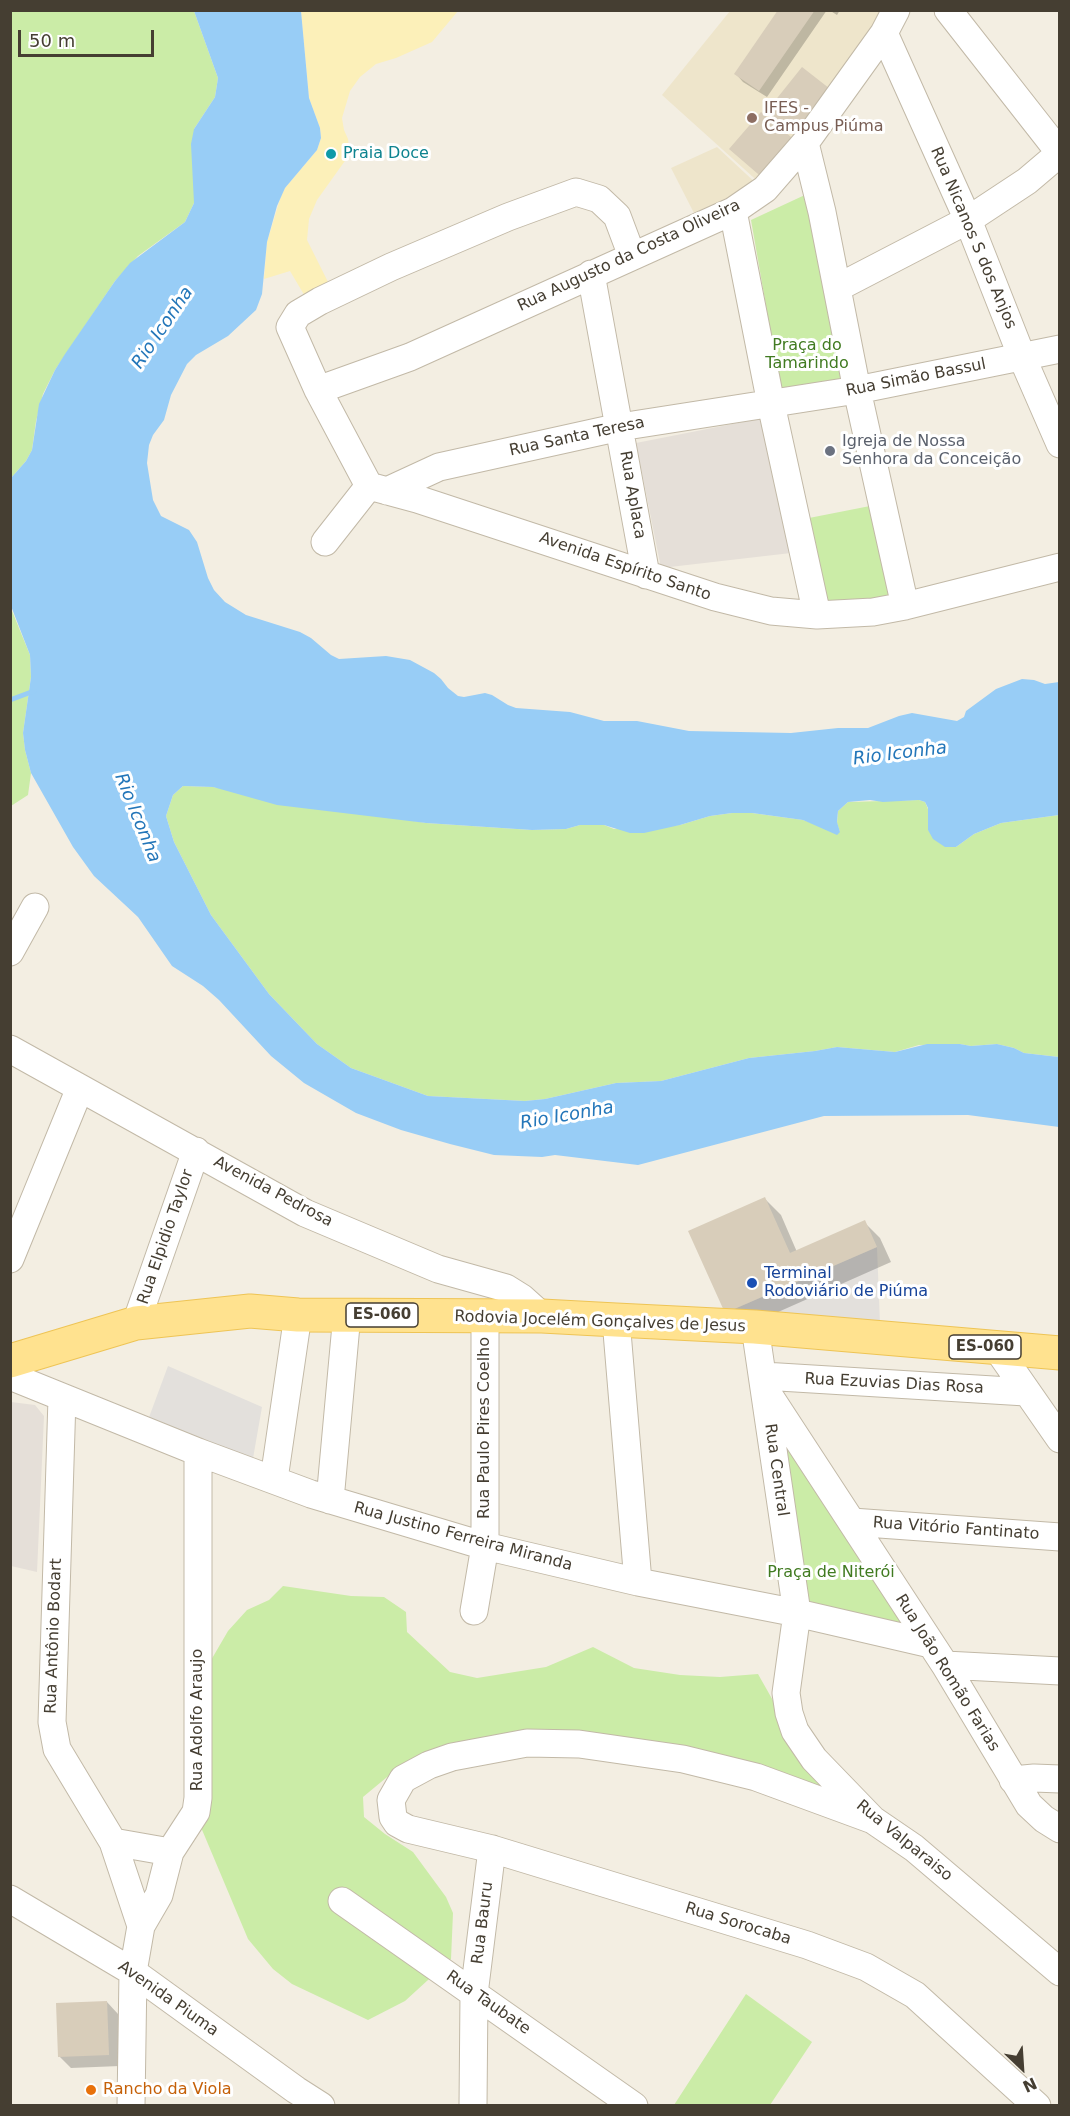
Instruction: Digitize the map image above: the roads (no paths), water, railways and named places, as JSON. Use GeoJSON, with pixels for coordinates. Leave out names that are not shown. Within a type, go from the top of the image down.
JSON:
{"type":"FeatureCollection","features":[{"type":"Feature","properties":{"kind":"main road","name":"Rodovia Jocelém Gonçalves de Jesus"},"geometry":{"type":"LineString","coordinates":[[12,1374],[136,1323],[250,1311],[298,1315],[542,1316],[755,1327],[1056,1352]]}},
{"type":"Feature","properties":{"kind":"street"},"geometry":{"type":"LineString","coordinates":[[837,288],[968,220],[1018,188],[1059,153],[948,10]]}},
{"type":"Feature","properties":{"kind":"street","name":"Rua Augusto da Costa Oliveira"},"geometry":{"type":"LineString","coordinates":[[318,390],[410,357],[733,211],[765,189],[805,143],[890,22]]}},
{"type":"Feature","properties":{"kind":"street","name":"Rua Nicanos S dos Anjos"},"geometry":{"type":"LineString","coordinates":[[890,22],[1022,357],[1059,444]]}},
{"type":"Feature","properties":{"kind":"street"},"geometry":{"type":"LineString","coordinates":[[805,143],[822,212],[857,390],[905,606]]}},
{"type":"Feature","properties":{"kind":"street"},"geometry":{"type":"LineString","coordinates":[[325,542],[378,488],[318,390],[290,327],[298,314],[371,277],[508,216],[576,192],[599,199],[617,216],[632,256]]}},
{"type":"Feature","properties":{"kind":"street"},"geometry":{"type":"LineString","coordinates":[[733,211],[771,404],[817,615]]}},
{"type":"Feature","properties":{"kind":"street","name":"Rua Aplaca"},"geometry":{"type":"LineString","coordinates":[[591,274],[646,575]]}},
{"type":"Feature","properties":{"kind":"street","name":"Rua Simão Bassul"},"geometry":{"type":"LineString","coordinates":[[771,404],[857,390],[1059,350]]}},
{"type":"Feature","properties":{"kind":"street","name":"Rua Santa Teresa"},"geometry":{"type":"LineString","coordinates":[[378,488],[439,467],[620,427],[771,404]]}},
{"type":"Feature","properties":{"kind":"street","name":"Avenida Espírito Santo"},"geometry":{"type":"LineString","coordinates":[[378,488],[519,531],[715,597],[771,611],[817,615],[873,612],[1059,567]]}},
{"type":"Feature","properties":{"kind":"street"},"geometry":{"type":"LineString","coordinates":[[10,952],[35,907]]}},
{"type":"Feature","properties":{"kind":"street","name":"Avenida Pedrosa"},"geometry":{"type":"LineString","coordinates":[[10,1049],[305,1213],[438,1269],[506,1288],[522,1298],[542,1316]]}},
{"type":"Feature","properties":{"kind":"street"},"geometry":{"type":"LineString","coordinates":[[10,1259],[80,1088]]}},
{"type":"Feature","properties":{"kind":"street","name":"Rua Elpidio Taylor"},"geometry":{"type":"LineString","coordinates":[[136,1323],[196,1151]]}},
{"type":"Feature","properties":{"kind":"street"},"geometry":{"type":"LineString","coordinates":[[330,1500],[347,1314]]}},
{"type":"Feature","properties":{"kind":"street"},"geometry":{"type":"LineString","coordinates":[[274,1479],[298,1315]]}},
{"type":"Feature","properties":{"kind":"street","name":"Rua Paulo Pires Coelho"},"geometry":{"type":"LineString","coordinates":[[474,1611],[485,1546],[485,1317]]}},
{"type":"Feature","properties":{"kind":"street"},"geometry":{"type":"LineString","coordinates":[[616,1320],[638,1582]]}},
{"type":"Feature","properties":{"kind":"street","name":"Rua Central"},"geometry":{"type":"LineString","coordinates":[[755,1327],[797,1613]]}},
{"type":"Feature","properties":{"kind":"street"},"geometry":{"type":"LineString","coordinates":[[996,1347],[1059,1439]]}},
{"type":"Feature","properties":{"kind":"street","name":"Rua Justino Ferreira Miranda"},"geometry":{"type":"LineString","coordinates":[[12,1374],[62,1398],[198,1452],[330,1500],[485,1546],[638,1582],[797,1613],[938,1655],[1059,1671]]}},
{"type":"Feature","properties":{"kind":"street","name":"Rua Ezuvias Dias Rosa"},"geometry":{"type":"LineString","coordinates":[[763,1382],[1026,1392]]}},
{"type":"Feature","properties":{"kind":"street","name":"Rua João Romão Farias"},"geometry":{"type":"LineString","coordinates":[[763,1382],[938,1655],[1029,1805],[1059,1830]]}},
{"type":"Feature","properties":{"kind":"street","name":"Rua Antônio Bodart"},"geometry":{"type":"LineString","coordinates":[[62,1398],[52,1722],[57,1749],[113,1842],[141,1926]]}},
{"type":"Feature","properties":{"kind":"street","name":"Rua Adolfo Araujo"},"geometry":{"type":"LineString","coordinates":[[131,2106],[133,1972],[141,1926],[159,1895],[171,1852],[196,1812],[198,1798],[198,1452]]}},
{"type":"Feature","properties":{"kind":"street","name":"Rua Vitório Fantinato"},"geometry":{"type":"LineString","coordinates":[[852,1522],[1059,1536]]}},
{"type":"Feature","properties":{"kind":"street","name":"Rua Valparaiso"},"geometry":{"type":"LineString","coordinates":[[797,1613],[786,1693],[795,1731],[814,1759],[873,1820],[914,1848],[1059,1972]]}},
{"type":"Feature","properties":{"kind":"street","name":"Rua Sorocaba"},"geometry":{"type":"LineString","coordinates":[[873,1820],[756,1777],[683,1759],[579,1744],[527,1743],[452,1757],[429,1765],[403,1779],[391,1800],[393,1817],[397,1823],[408,1829],[492,1849],[807,1945],[866,1967],[915,1995],[1027,2103]]}},
{"type":"Feature","properties":{"kind":"street"},"geometry":{"type":"LineString","coordinates":[[1013,1780],[1059,1779]]}},
{"type":"Feature","properties":{"kind":"street"},"geometry":{"type":"LineString","coordinates":[[113,1842],[171,1852]]}},
{"type":"Feature","properties":{"kind":"street","name":"Rua Bauru"},"geometry":{"type":"LineString","coordinates":[[473,2106],[474,1994],[492,1849]]}},
{"type":"Feature","properties":{"kind":"street","name":"Avenida Piuma"},"geometry":{"type":"LineString","coordinates":[[10,1899],[133,1972],[296,2098],[321,2106]]}},
{"type":"Feature","properties":{"kind":"street","name":"Rua Taubate"},"geometry":{"type":"LineString","coordinates":[[342,1901],[634,2106]]}},
{"type":"Feature","properties":{"kind":"water","name":"Rio Iconha"},"geometry":{"type":"Polygon","coordinates":[[[194,11],[301,11],[309,98],[320,128],[321,138],[317,150],[285,188],[277,206],[267,242],[262,294],[256,310],[228,336],[196,355],[187,364],[171,395],[164,420],[149,445],[147,463],[153,500],[161,516],[189,530],[197,542],[214,590],[225,602],[246,615],[300,632],[339,659],[386,656],[410,660],[434,673],[458,696],[485,693],[516,708],[570,712],[604,721],[637,721],[689,731],[791,733],[838,728],[868,728],[912,713],[957,721],[964,717],[966,711],[996,689],[1022,679],[1045,684],[1059,682],[1059,815],[1001,823],[974,834],[956,847],[945,847],[933,839],[928,830],[928,808],[925,802],[919,800],[848,802],[838,811],[837,822],[840,832],[837,835],[803,820],[752,813],[710,816],[644,833],[630,833],[604,825],[532,830],[426,823],[277,805],[213,787],[183,786],[173,795],[166,816],[174,842],[211,915],[269,994],[317,1044],[351,1068],[428,1096],[525,1101],[545,1099],[616,1083],[661,1081],[749,1058],[837,1047],[895,1052],[927,1044],[971,1046],[997,1044],[1024,1053],[1059,1057],[1059,1127],[968,1115],[824,1116],[638,1165],[555,1155],[542,1157],[494,1155],[450,1144],[401,1130],[356,1113],[304,1083],[271,1056],[219,1000],[203,986],[172,966],[138,917],[94,876],[73,847],[31,773],[25,750],[23,733],[31,677],[30,655],[11,606],[11,478],[26,461],[32,450],[39,404],[65,354],[130,263],[185,222],[194,203],[191,144],[194,129],[215,97],[218,78],[194,11]]]}},
{"type":"Feature","properties":{"kind":"waterway"},"geometry":{"type":"LineString","coordinates":[[10,700],[34,691]]}},
{"type":"Feature","properties":{"kind":"place","name":"IFES - Campus Piúma"},"geometry":{"type":"Point","coordinates":[752,118]}},
{"type":"Feature","properties":{"kind":"place","name":"Praia Doce"},"geometry":{"type":"Point","coordinates":[331,154]}},
{"type":"Feature","properties":{"kind":"place","name":"Igreja de Nossa Senhora da Conceição"},"geometry":{"type":"Point","coordinates":[830,451]}},
{"type":"Feature","properties":{"kind":"place","name":"Terminal Rodoviário de Piúma"},"geometry":{"type":"Point","coordinates":[752,1283]}},
{"type":"Feature","properties":{"kind":"place","name":"Rancho da Viola"},"geometry":{"type":"Point","coordinates":[91,2090]}},
{"type":"Feature","properties":{"kind":"park label","name":"Praça do Tamarindo"},"geometry":{"type":"Point","coordinates":[807,355]}},
{"type":"Feature","properties":{"kind":"park label","name":"Praça de Niterói"},"geometry":{"type":"Point","coordinates":[831,1573]}}]}
